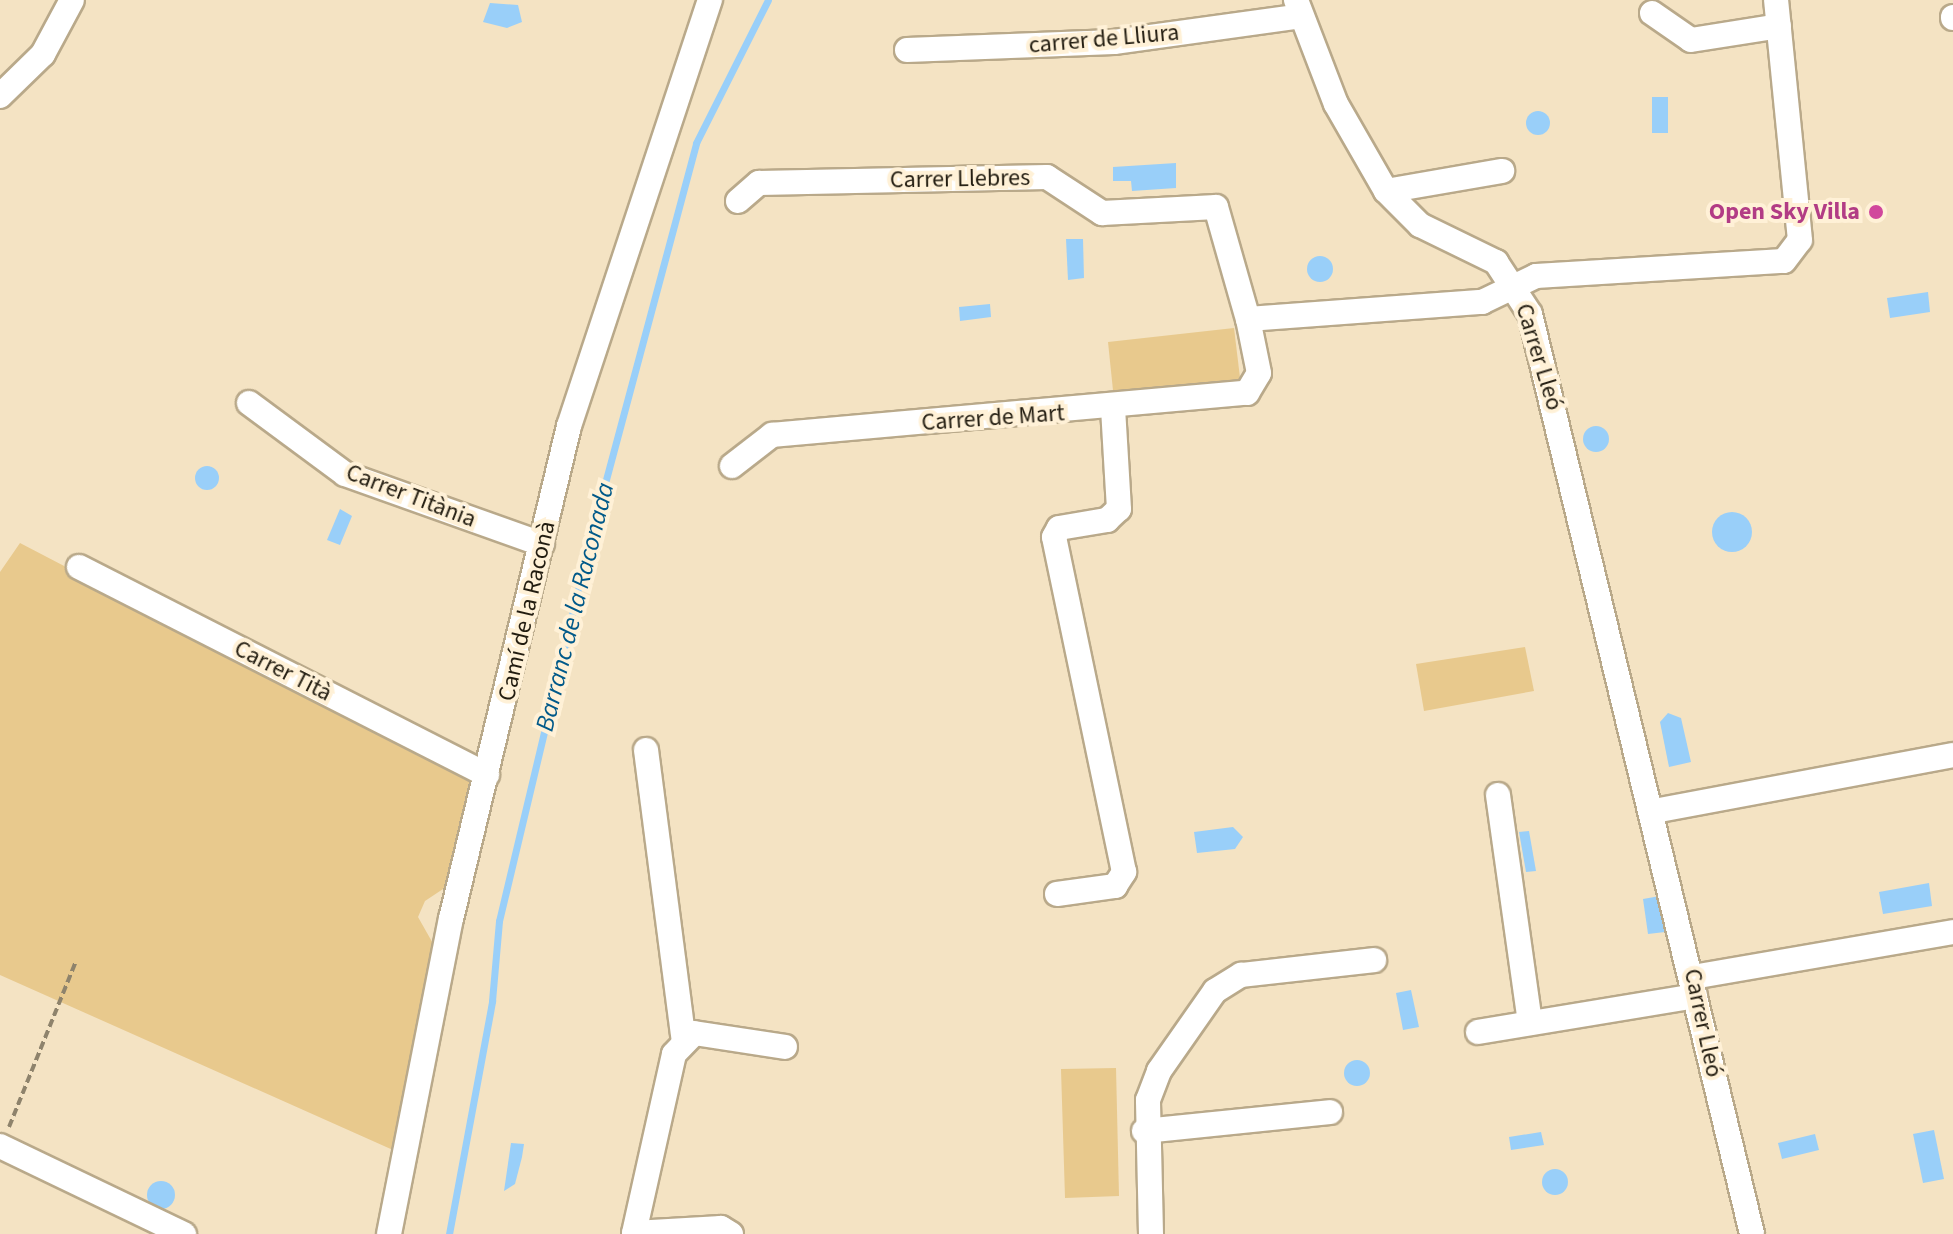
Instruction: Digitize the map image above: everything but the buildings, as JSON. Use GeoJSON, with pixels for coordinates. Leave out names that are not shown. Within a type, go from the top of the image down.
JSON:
{"type":"FeatureCollection","features":[{"type":"Feature","properties":{"kind":"street"},"geometry":{"type":"LineString","coordinates":[[0,96],[43,54],[72,0]]}},
{"type":"Feature","properties":{"kind":"street","name":"Camí de la Raconà"},"geometry":{"type":"LineString","coordinates":[[389,1234],[487,775],[578,394],[710,0]]}},
{"type":"Feature","properties":{"kind":"street","name":"Carrer Lleó"},"geometry":{"type":"LineString","coordinates":[[1752,1234],[1654,811],[1544,369],[1517,288],[1536,276],[1774,263],[1797,253],[1776,0]]}},
{"type":"Feature","properties":{"kind":"street","name":"carrer de Lliura"},"geometry":{"type":"LineString","coordinates":[[907,50],[1101,43],[1299,8],[1336,104],[1386,191],[1420,225],[1496,262],[1517,288]]}},
{"type":"Feature","properties":{"kind":"street"},"geometry":{"type":"LineString","coordinates":[[1652,13],[1691,40],[1779,26]]}},
{"type":"Feature","properties":{"kind":"street"},"geometry":{"type":"LineString","coordinates":[[1386,191],[1502,171]]}},
{"type":"Feature","properties":{"kind":"street","name":"Carrer Llebres"},"geometry":{"type":"LineString","coordinates":[[738,201],[759,183],[1047,177],[1102,213],[1216,207],[1223,211],[1248,319]]}},
{"type":"Feature","properties":{"kind":"street"},"geometry":{"type":"LineString","coordinates":[[1248,319],[1482,302],[1517,288]]}},
{"type":"Feature","properties":{"kind":"street","name":"Carrer de Mart"},"geometry":{"type":"LineString","coordinates":[[732,466],[772,435],[1113,409],[1247,393],[1258,382],[1248,319]]}},
{"type":"Feature","properties":{"kind":"street","name":"Carrer Titània"},"geometry":{"type":"LineString","coordinates":[[249,403],[345,474],[542,544]]}},
{"type":"Feature","properties":{"kind":"street"},"geometry":{"type":"LineString","coordinates":[[1057,894],[1115,886],[1124,872],[1054,537],[1059,528],[1107,520],[1119,509],[1113,409]]}},
{"type":"Feature","properties":{"kind":"street","name":"Carrer Tità"},"geometry":{"type":"LineString","coordinates":[[79,567],[487,775]]}},
{"type":"Feature","properties":{"kind":"street"},"geometry":{"type":"LineString","coordinates":[[646,750],[684,1041]]}},
{"type":"Feature","properties":{"kind":"street"},"geometry":{"type":"LineString","coordinates":[[1654,811],[1953,755]]}},
{"type":"Feature","properties":{"kind":"street"},"geometry":{"type":"LineString","coordinates":[[1498,795],[1530,1023]]}},
{"type":"Feature","properties":{"kind":"street"},"geometry":{"type":"LineString","coordinates":[[1478,1032],[1953,932]]}},
{"type":"Feature","properties":{"kind":"street"},"geometry":{"type":"LineString","coordinates":[[1151,1234],[1144,1131],[1159,1071],[1222,984],[1241,975],[1374,960]]}},
{"type":"Feature","properties":{"kind":"street"},"geometry":{"type":"LineString","coordinates":[[731,1234],[721,1228],[634,1233],[674,1054],[694,1033],[785,1047]]}},
{"type":"Feature","properties":{"kind":"street"},"geometry":{"type":"LineString","coordinates":[[1144,1131],[1330,1112]]}},
{"type":"Feature","properties":{"kind":"street"},"geometry":{"type":"LineString","coordinates":[[1,1146],[184,1234]]}},
{"type":"Feature","properties":{"kind":"path"},"geometry":{"type":"LineString","coordinates":[[1,1146],[76,961]]}},
{"type":"Feature","properties":{"kind":"shaded area"},"geometry":{"type":"Polygon","coordinates":[[[1234,328],[1241,386],[1114,400],[1108,342],[1234,328]]]}},
{"type":"Feature","properties":{"kind":"shaded area"},"geometry":{"type":"Polygon","coordinates":[[[20,543],[477,781],[446,887],[425,901],[418,917],[435,947],[393,1150],[0,975],[0,572],[20,543]]]}},
{"type":"Feature","properties":{"kind":"shaded area"},"geometry":{"type":"Polygon","coordinates":[[[1525,647],[1534,691],[1424,711],[1416,664],[1525,647]]]}},
{"type":"Feature","properties":{"kind":"shaded area"},"geometry":{"type":"Polygon","coordinates":[[[1116,1068],[1119,1196],[1065,1198],[1061,1069],[1116,1068]]]}},
{"type":"Feature","properties":{"kind":"water"},"geometry":{"type":"Polygon","coordinates":[[[490,3],[518,5],[522,22],[507,28],[483,22],[490,3]]]}},
{"type":"Feature","properties":{"kind":"water"},"geometry":{"type":"Polygon","coordinates":[[[1652,97],[1668,97],[1668,133],[1652,133],[1652,97]]]}},
{"type":"Feature","properties":{"kind":"water"},"geometry":{"type":"Polygon","coordinates":[[[1538,111],[1547,114],[1550,123],[1547,132],[1538,135],[1529,132],[1526,123],[1529,114],[1538,111]]]}},
{"type":"Feature","properties":{"kind":"water"},"geometry":{"type":"Polygon","coordinates":[[[1176,163],[1176,188],[1132,191],[1131,181],[1113,181],[1113,167],[1176,163]]]}},
{"type":"Feature","properties":{"kind":"water"},"geometry":{"type":"Polygon","coordinates":[[[1066,239],[1083,239],[1084,278],[1068,280],[1066,239]]]}},
{"type":"Feature","properties":{"kind":"water"},"geometry":{"type":"Polygon","coordinates":[[[1320,256],[1329,260],[1333,269],[1329,278],[1320,282],[1311,278],[1307,269],[1311,260],[1320,256]]]}},
{"type":"Feature","properties":{"kind":"water"},"geometry":{"type":"Polygon","coordinates":[[[1928,292],[1930,312],[1890,318],[1887,298],[1928,292]]]}},
{"type":"Feature","properties":{"kind":"water"},"geometry":{"type":"Polygon","coordinates":[[[990,304],[991,317],[960,321],[959,307],[990,304]]]}},
{"type":"Feature","properties":{"kind":"water"},"geometry":{"type":"Polygon","coordinates":[[[1596,426],[1605,430],[1609,439],[1605,448],[1596,452],[1587,448],[1583,439],[1587,430],[1596,426]]]}},
{"type":"Feature","properties":{"kind":"water"},"geometry":{"type":"Polygon","coordinates":[[[207,466],[218,473],[219,478],[212,489],[207,490],[196,483],[195,478],[202,467],[207,466]]]}},
{"type":"Feature","properties":{"kind":"water"},"geometry":{"type":"Polygon","coordinates":[[[340,509],[352,516],[340,545],[327,540],[340,509]]]}},
{"type":"Feature","properties":{"kind":"water"},"geometry":{"type":"Polygon","coordinates":[[[1732,512],[1746,518],[1752,532],[1746,546],[1732,552],[1718,546],[1712,532],[1718,518],[1732,512]]]}},
{"type":"Feature","properties":{"kind":"water"},"geometry":{"type":"Polygon","coordinates":[[[1668,713],[1681,718],[1691,762],[1669,767],[1660,722],[1668,713]]]}},
{"type":"Feature","properties":{"kind":"water"},"geometry":{"type":"Polygon","coordinates":[[[1233,827],[1243,837],[1235,849],[1197,853],[1194,832],[1233,827]]]}},
{"type":"Feature","properties":{"kind":"water"},"geometry":{"type":"Polygon","coordinates":[[[1529,831],[1536,871],[1526,872],[1519,832],[1529,831]]]}},
{"type":"Feature","properties":{"kind":"water"},"geometry":{"type":"Polygon","coordinates":[[[1929,883],[1932,906],[1883,914],[1879,892],[1929,883]]]}},
{"type":"Feature","properties":{"kind":"water"},"geometry":{"type":"Polygon","coordinates":[[[1660,896],[1665,932],[1648,934],[1643,899],[1660,896]]]}},
{"type":"Feature","properties":{"kind":"water"},"geometry":{"type":"Polygon","coordinates":[[[1411,990],[1419,1027],[1403,1030],[1396,993],[1411,990]]]}},
{"type":"Feature","properties":{"kind":"water"},"geometry":{"type":"Polygon","coordinates":[[[1357,1060],[1366,1064],[1370,1073],[1366,1082],[1357,1086],[1348,1082],[1344,1073],[1348,1064],[1357,1060]]]}},
{"type":"Feature","properties":{"kind":"water"},"geometry":{"type":"Polygon","coordinates":[[[1934,1130],[1944,1179],[1923,1183],[1913,1134],[1934,1130]]]}},
{"type":"Feature","properties":{"kind":"water"},"geometry":{"type":"Polygon","coordinates":[[[1541,1132],[1544,1145],[1511,1150],[1509,1137],[1541,1132]]]}},
{"type":"Feature","properties":{"kind":"water"},"geometry":{"type":"Polygon","coordinates":[[[1815,1134],[1819,1150],[1782,1159],[1778,1143],[1815,1134]]]}},
{"type":"Feature","properties":{"kind":"water"},"geometry":{"type":"Polygon","coordinates":[[[511,1143],[524,1144],[515,1184],[504,1191],[511,1143]]]}},
{"type":"Feature","properties":{"kind":"water"},"geometry":{"type":"Polygon","coordinates":[[[1555,1169],[1564,1173],[1568,1182],[1564,1191],[1555,1195],[1546,1191],[1542,1182],[1546,1173],[1555,1169]]]}},
{"type":"Feature","properties":{"kind":"water"},"geometry":{"type":"Polygon","coordinates":[[[161,1181],[171,1185],[175,1195],[171,1205],[161,1209],[151,1205],[147,1195],[151,1185],[161,1181]]]}},
{"type":"Feature","properties":{"kind":"waterway","name":"Barranc de la Raconada"},"geometry":{"type":"LineString","coordinates":[[449,1234],[492,1001],[499,921],[589,543],[696,143],[768,0]]}},
{"type":"Feature","properties":{"kind":"place","name":"Open Sky Villa"},"geometry":{"type":"Point","coordinates":[1876,212]}}]}
